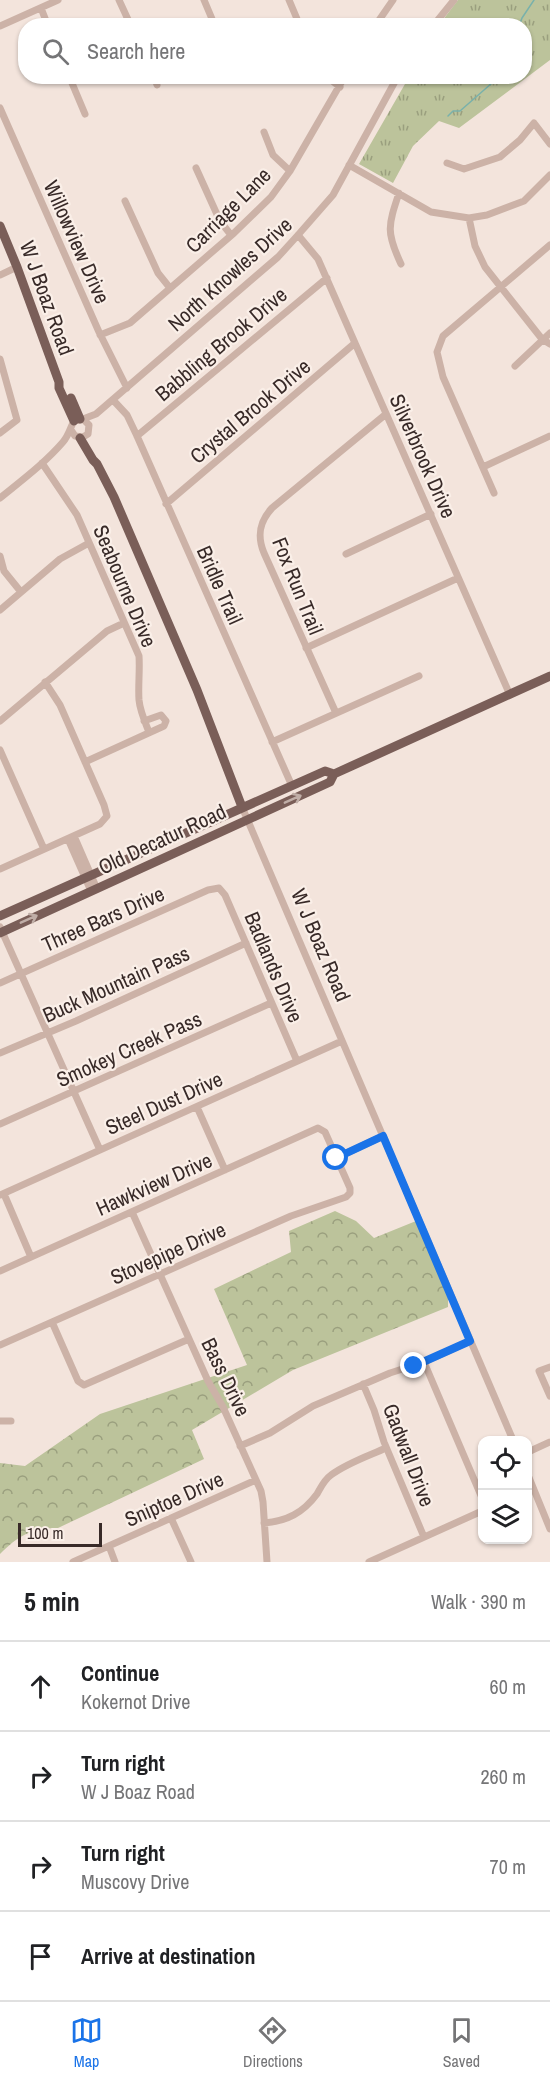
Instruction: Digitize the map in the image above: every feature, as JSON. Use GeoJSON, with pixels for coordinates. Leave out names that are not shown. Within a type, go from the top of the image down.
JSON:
{"type":"FeatureCollection","features":[{"type":"Feature","properties":{"kind":"main road","name":"W J Boaz Road"},"geometry":{"type":"LineString","coordinates":[[0,226],[60,382],[59,388],[77,422]]}},
{"type":"Feature","properties":{"kind":"main road","name":"W J Boaz Road"},"geometry":{"type":"LineString","coordinates":[[83,435],[98,458],[97,464],[114,497],[197,690],[242,807]]}},
{"type":"Feature","properties":{"kind":"main road","name":"Old Decatur Road"},"geometry":{"type":"LineString","coordinates":[[1,930],[330,782],[334,774],[550,676]]}},
{"type":"Feature","properties":{"kind":"main road","name":"Old Decatur Road"},"geometry":{"type":"LineString","coordinates":[[0,916],[325,771],[334,774]]}},
{"type":"Feature","properties":{"kind":"street"},"geometry":{"type":"LineString","coordinates":[[19,18],[58,0]]}},
{"type":"Feature","properties":{"kind":"street"},"geometry":{"type":"LineString","coordinates":[[119,0],[127,18]]}},
{"type":"Feature","properties":{"kind":"street"},"geometry":{"type":"LineString","coordinates":[[204,0],[212,18]]}},
{"type":"Feature","properties":{"kind":"street"},"geometry":{"type":"LineString","coordinates":[[289,0],[297,18]]}},
{"type":"Feature","properties":{"kind":"street"},"geometry":{"type":"LineString","coordinates":[[381,18],[391,3],[382,0]]}},
{"type":"Feature","properties":{"kind":"street"},"geometry":{"type":"LineString","coordinates":[[439,18],[454,0]]}},
{"type":"Feature","properties":{"kind":"street"},"geometry":{"type":"LineString","coordinates":[[40,8],[44,18]]}},
{"type":"Feature","properties":{"kind":"street"},"geometry":{"type":"LineString","coordinates":[[0,27],[18,18]]}},
{"type":"Feature","properties":{"kind":"street"},"geometry":{"type":"LineString","coordinates":[[73,84],[86,114]]}},
{"type":"Feature","properties":{"kind":"street"},"geometry":{"type":"LineString","coordinates":[[336,84],[340,87]]}},
{"type":"Feature","properties":{"kind":"street","name":"Carriage Lane"},"geometry":{"type":"LineString","coordinates":[[100,335],[130,323],[271,197],[290,171],[341,84]]}},
{"type":"Feature","properties":{"kind":"street","name":"North Knowles Drive"},"geometry":{"type":"LineString","coordinates":[[77,422],[96,414],[113,400],[278,257],[298,236],[333,195],[394,84]]}},
{"type":"Feature","properties":{"kind":"street","name":"Willowview Drive"},"geometry":{"type":"LineString","coordinates":[[0,108],[100,335],[127,388]]}},
{"type":"Feature","properties":{"kind":"street"},"geometry":{"type":"LineString","coordinates":[[447,163],[464,169],[500,157],[520,140],[534,123],[550,144]]}},
{"type":"Feature","properties":{"kind":"street"},"geometry":{"type":"LineString","coordinates":[[264,132],[273,155],[290,171]]}},
{"type":"Feature","properties":{"kind":"street"},"geometry":{"type":"LineString","coordinates":[[349,165],[431,212],[469,218],[524,201],[550,175]]}},
{"type":"Feature","properties":{"kind":"street"},"geometry":{"type":"LineString","coordinates":[[196,168],[220,221],[231,235]]}},
{"type":"Feature","properties":{"kind":"street"},"geometry":{"type":"LineString","coordinates":[[399,193],[388,224],[394,249],[401,264]]}},
{"type":"Feature","properties":{"kind":"street"},"geometry":{"type":"LineString","coordinates":[[125,201],[158,273],[170,288]]}},
{"type":"Feature","properties":{"kind":"street"},"geometry":{"type":"LineString","coordinates":[[469,218],[475,246],[485,267],[542,339],[550,344]]}},
{"type":"Feature","properties":{"kind":"street","name":"Silverbrook Drive"},"geometry":{"type":"LineString","coordinates":[[298,236],[318,259],[327,278],[510,695]]}},
{"type":"Feature","properties":{"kind":"street"},"geometry":{"type":"LineString","coordinates":[[494,493],[443,377],[437,352],[443,336],[550,245]]}},
{"type":"Feature","properties":{"kind":"street"},"geometry":{"type":"LineString","coordinates":[[0,275],[17,267]]}},
{"type":"Feature","properties":{"kind":"street","name":"Babbling Brook Drive"},"geometry":{"type":"LineString","coordinates":[[137,436],[327,278]]}},
{"type":"Feature","properties":{"kind":"street"},"geometry":{"type":"LineString","coordinates":[[515,366],[550,333]]}},
{"type":"Feature","properties":{"kind":"street","name":"Crystal Brook Drive"},"geometry":{"type":"LineString","coordinates":[[166,504],[355,344]]}},
{"type":"Feature","properties":{"kind":"street"},"geometry":{"type":"LineString","coordinates":[[0,359],[17,420],[0,433]]}},
{"type":"Feature","properties":{"kind":"street","name":"Bridle Trail"},"geometry":{"type":"LineString","coordinates":[[113,400],[127,415],[137,436],[292,786]]}},
{"type":"Feature","properties":{"kind":"street","name":"North Knowles Drive"},"geometry":{"type":"LineString","coordinates":[[83,435],[96,414]]}},
{"type":"Feature","properties":{"kind":"street","name":"Fox Run Trail"},"geometry":{"type":"LineString","coordinates":[[336,713],[264,553],[259,536],[260,528],[272,508],[386,414]]}},
{"type":"Feature","properties":{"kind":"street"},"geometry":{"type":"LineString","coordinates":[[77,422],[83,435]]}},
{"type":"Feature","properties":{"kind":"street"},"geometry":{"type":"LineString","coordinates":[[77,422],[88,423],[83,435]]}},
{"type":"Feature","properties":{"kind":"street"},"geometry":{"type":"LineString","coordinates":[[0,498],[42,463],[77,422]]}},
{"type":"Feature","properties":{"kind":"street"},"geometry":{"type":"LineString","coordinates":[[63,441],[83,435]]}},
{"type":"Feature","properties":{"kind":"street"},"geometry":{"type":"LineString","coordinates":[[483,467],[550,436]]}},
{"type":"Feature","properties":{"kind":"street","name":"Seabourne Drive"},"geometry":{"type":"LineString","coordinates":[[42,463],[70,503],[139,656],[141,672],[139,699],[149,732]]}},
{"type":"Feature","properties":{"kind":"street"},"geometry":{"type":"LineString","coordinates":[[346,554],[430,514]]}},
{"type":"Feature","properties":{"kind":"street"},"geometry":{"type":"LineString","coordinates":[[0,610],[67,554],[89,543]]}},
{"type":"Feature","properties":{"kind":"street"},"geometry":{"type":"LineString","coordinates":[[0,556],[4,571],[21,592]]}},
{"type":"Feature","properties":{"kind":"street"},"geometry":{"type":"LineString","coordinates":[[306,648],[458,578]]}},
{"type":"Feature","properties":{"kind":"street"},"geometry":{"type":"LineString","coordinates":[[0,721],[99,637],[124,623]]}},
{"type":"Feature","properties":{"kind":"street"},"geometry":{"type":"LineString","coordinates":[[272,742],[419,676]]}},
{"type":"Feature","properties":{"kind":"street"},"geometry":{"type":"LineString","coordinates":[[0,869],[100,824],[106,818],[106,810],[85,762],[56,699],[45,682]]}},
{"type":"Feature","properties":{"kind":"street"},"geometry":{"type":"LineString","coordinates":[[85,762],[164,726],[166,721],[161,715],[144,721]]}},
{"type":"Feature","properties":{"kind":"street"},"geometry":{"type":"LineString","coordinates":[[0,750],[44,849]]}},
{"type":"Feature","properties":{"kind":"street","name":"W J Boaz Road"},"geometry":{"type":"LineString","coordinates":[[242,807],[511,1436]]}},
{"type":"Feature","properties":{"kind":"street"},"geometry":{"type":"LineString","coordinates":[[71,837],[94,890]]}},
{"type":"Feature","properties":{"kind":"street","name":"Badlands Drive"},"geometry":{"type":"LineString","coordinates":[[219,888],[225,895],[297,1062]]}},
{"type":"Feature","properties":{"kind":"street","name":"Three Bars Drive"},"geometry":{"type":"LineString","coordinates":[[0,983],[208,890],[219,888]]}},
{"type":"Feature","properties":{"kind":"street"},"geometry":{"type":"LineString","coordinates":[[1,930],[100,1150]]}},
{"type":"Feature","properties":{"kind":"street","name":"Buck Mountain Pass"},"geometry":{"type":"LineString","coordinates":[[0,1053],[246,943]]}},
{"type":"Feature","properties":{"kind":"street","name":"Smokey Creek Pass"},"geometry":{"type":"LineString","coordinates":[[0,1124],[272,1003]]}},
{"type":"Feature","properties":{"kind":"street","name":"Steel Dust Drive"},"geometry":{"type":"LineString","coordinates":[[2,1194],[342,1041]]}},
{"type":"Feature","properties":{"kind":"street"},"geometry":{"type":"LineString","coordinates":[[197,1107],[225,1170]]}},
{"type":"Feature","properties":{"kind":"street","name":"Hawkview Drive"},"geometry":{"type":"LineString","coordinates":[[0,1271],[318,1128],[322,1129],[336,1158]]}},
{"type":"Feature","properties":{"kind":"street"},"geometry":{"type":"LineString","coordinates":[[336,1158],[383,1136]]}},
{"type":"Feature","properties":{"kind":"street","name":"Stovepipe Drive"},"geometry":{"type":"LineString","coordinates":[[0,1345],[291,1216],[333,1203],[350,1193],[350,1188],[336,1158]]}},
{"type":"Feature","properties":{"kind":"street"},"geometry":{"type":"LineString","coordinates":[[2,1194],[31,1257]]}},
{"type":"Feature","properties":{"kind":"street","name":"Bass Drive"},"geometry":{"type":"LineString","coordinates":[[132,1212],[256,1480],[262,1496],[267,1562]]}},
{"type":"Feature","properties":{"kind":"street"},"geometry":{"type":"LineString","coordinates":[[52,1322],[78,1382],[82,1385],[87,1385],[189,1339]]}},
{"type":"Feature","properties":{"kind":"street"},"geometry":{"type":"LineString","coordinates":[[240,1446],[270,1432],[304,1410],[393,1371],[424,1362],[470,1341]]}},
{"type":"Feature","properties":{"kind":"street"},"geometry":{"type":"LineString","coordinates":[[424,1362],[480,1490]]}},
{"type":"Feature","properties":{"kind":"street"},"geometry":{"type":"LineString","coordinates":[[550,1367],[539,1371],[550,1396]]}},
{"type":"Feature","properties":{"kind":"street","name":"Gadwall Drive"},"geometry":{"type":"LineString","coordinates":[[363,1384],[386,1448],[424,1537]]}},
{"type":"Feature","properties":{"kind":"street"},"geometry":{"type":"LineString","coordinates":[[0,1421],[11,1421]]}},
{"type":"Feature","properties":{"kind":"street"},"geometry":{"type":"LineString","coordinates":[[532,1450],[550,1442]]}},
{"type":"Feature","properties":{"kind":"street"},"geometry":{"type":"LineString","coordinates":[[264,1522],[281,1521],[290,1517],[311,1501],[331,1475],[345,1466],[386,1448]]}},
{"type":"Feature","properties":{"kind":"street","name":"Sniptoe Drive"},"geometry":{"type":"LineString","coordinates":[[73,1562],[256,1480]]}},
{"type":"Feature","properties":{"kind":"street"},"geometry":{"type":"LineString","coordinates":[[532,1494],[550,1528]]}},
{"type":"Feature","properties":{"kind":"street"},"geometry":{"type":"LineString","coordinates":[[369,1562],[478,1513]]}},
{"type":"Feature","properties":{"kind":"street"},"geometry":{"type":"LineString","coordinates":[[171,1518],[191,1562]]}},
{"type":"Feature","properties":{"kind":"street"},"geometry":{"type":"LineString","coordinates":[[108,1546],[115,1562]]}},
{"type":"Feature","properties":{"kind":"green space"},"geometry":{"type":"Polygon","coordinates":[[[458,0],[550,0],[550,60],[532,73],[532,18],[444,18],[458,0]]]}},
{"type":"Feature","properties":{"kind":"green space"},"geometry":{"type":"Polygon","coordinates":[[[405,84],[518,84],[459,128],[439,121],[413,146],[393,183],[359,164],[405,84]]]}},
{"type":"Feature","properties":{"kind":"green space"},"geometry":{"type":"Polygon","coordinates":[[[335,1211],[356,1221],[374,1238],[416,1221],[448,1298],[448,1307],[293,1370],[192,1430],[204,1459],[58,1528],[26,1534],[0,1554],[0,1463],[25,1466],[100,1414],[247,1365],[214,1289],[291,1252],[289,1231],[335,1211]]]}},
{"type":"Feature","properties":{"kind":"waterway"},"geometry":{"type":"LineString","coordinates":[[522,18],[534,0]]}},
{"type":"Feature","properties":{"kind":"waterway"},"geometry":{"type":"LineString","coordinates":[[448,116],[453,111],[460,111],[491,84]]}},
{"type":"Feature","properties":{"kind":"route"},"geometry":{"type":"LineString","coordinates":[[336,1158],[383,1136],[470,1341],[414,1366]]}}]}
